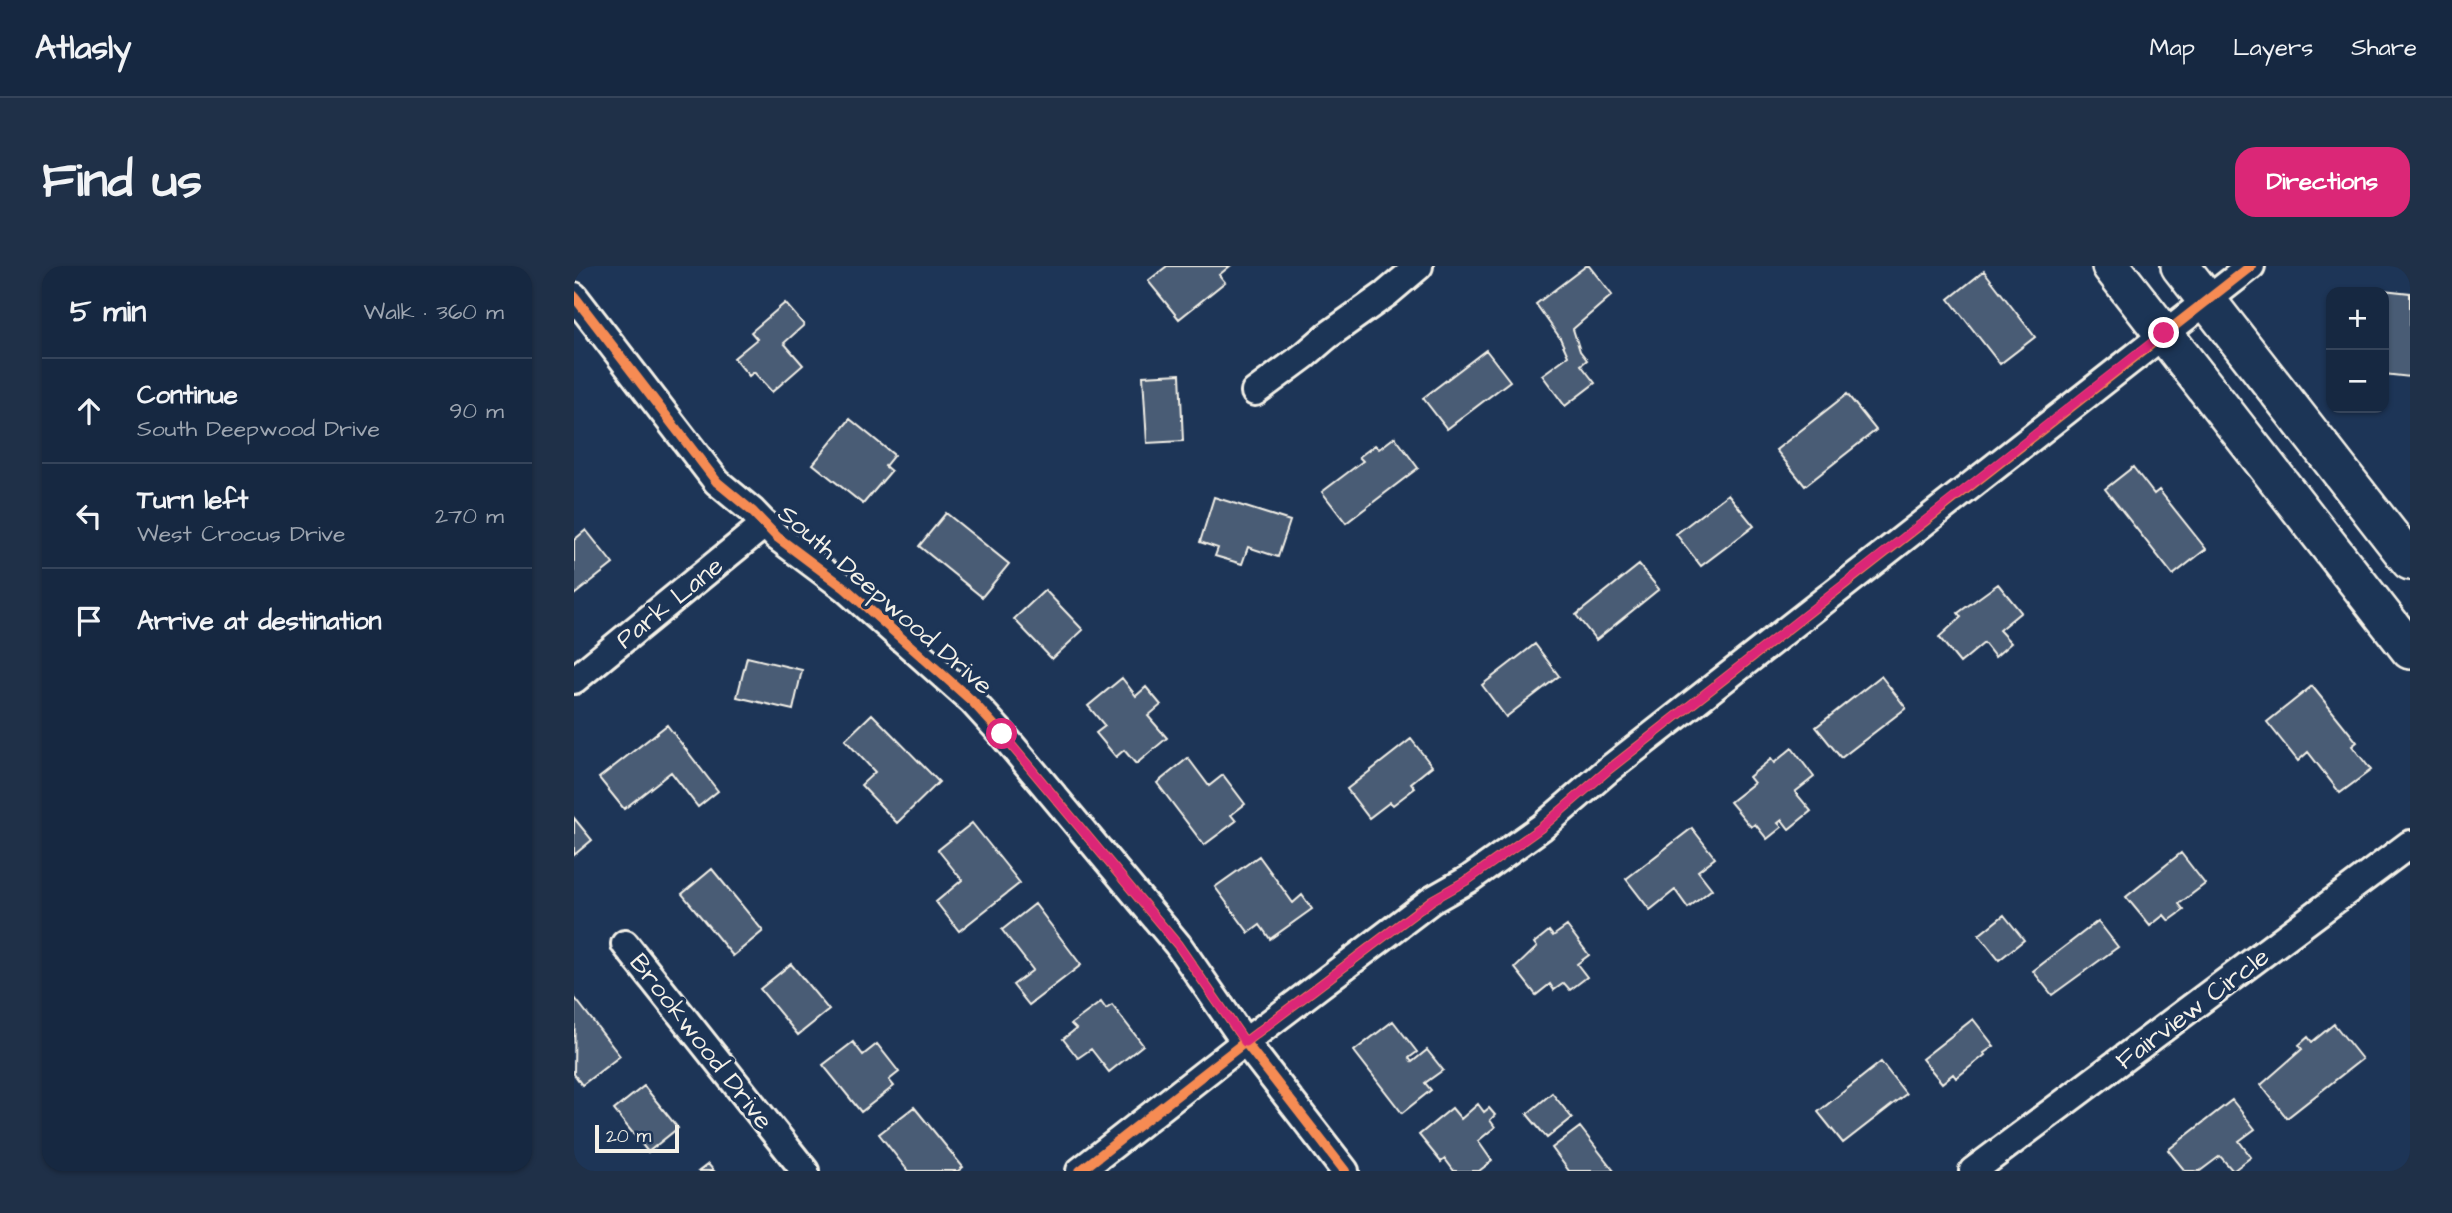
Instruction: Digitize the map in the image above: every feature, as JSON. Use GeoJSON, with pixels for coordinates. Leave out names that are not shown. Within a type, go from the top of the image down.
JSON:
{"type":"FeatureCollection","features":[{"type":"Feature","properties":{"kind":"main road"},"geometry":{"type":"LineString","coordinates":[[2111,266],[2410,650]]}},
{"type":"Feature","properties":{"kind":"main road"},"geometry":{"type":"LineString","coordinates":[[2180,266],[2410,561]]}},
{"type":"Feature","properties":{"kind":"street"},"geometry":{"type":"LineString","coordinates":[[1255,392],[1419,266]]}},
{"type":"Feature","properties":{"kind":"street"},"geometry":{"type":"LineString","coordinates":[[1080,1171],[1432,900],[1469,879],[1542,827],[1619,762],[2251,266]]}},
{"type":"Feature","properties":{"kind":"street","name":"South Deepwood Drive"},"geometry":{"type":"LineString","coordinates":[[574,296],[717,482],[777,537],[845,588],[980,709],[1178,945],[1245,1042],[1345,1171]]}},
{"type":"Feature","properties":{"kind":"street","name":"Park Lane"},"geometry":{"type":"LineString","coordinates":[[574,680],[765,524]]}},
{"type":"Feature","properties":{"kind":"street","name":"Fairview Circle"},"geometry":{"type":"LineString","coordinates":[[1973,1171],[2410,844]]}},
{"type":"Feature","properties":{"kind":"street","name":"Brookwood Drive"},"geometry":{"type":"LineString","coordinates":[[625,944],[805,1171]]}},
{"type":"Feature","properties":{"kind":"building"},"geometry":{"type":"Polygon","coordinates":[[[1167,266],[1230,266],[1219,275],[1225,282],[1179,319],[1148,281],[1167,266]]]}},
{"type":"Feature","properties":{"kind":"building"},"geometry":{"type":"Polygon","coordinates":[[[1589,266],[1612,295],[1573,329],[1580,351],[1587,360],[1581,365],[1595,383],[1565,406],[1542,375],[1568,356],[1560,338],[1536,304],[1589,266]]]}},
{"type":"Feature","properties":{"kind":"building"},"geometry":{"type":"Polygon","coordinates":[[[1984,271],[2035,337],[2000,364],[1949,299],[1984,271]]]}},
{"type":"Feature","properties":{"kind":"building"},"geometry":{"type":"Polygon","coordinates":[[[2389,291],[2410,293],[2410,377],[2389,375],[2389,291]]]}},
{"type":"Feature","properties":{"kind":"building"},"geometry":{"type":"Polygon","coordinates":[[[785,303],[804,325],[784,343],[803,365],[772,392],[754,372],[749,376],[734,358],[757,339],[751,332],[785,303]]]}},
{"type":"Feature","properties":{"kind":"building"},"geometry":{"type":"Polygon","coordinates":[[[1486,350],[1510,381],[1447,429],[1423,398],[1486,350]]]}},
{"type":"Feature","properties":{"kind":"building"},"geometry":{"type":"Polygon","coordinates":[[[1180,374],[1183,441],[1147,443],[1143,376],[1180,374]]]}},
{"type":"Feature","properties":{"kind":"building"},"geometry":{"type":"Polygon","coordinates":[[[1847,394],[1876,430],[1805,486],[1776,450],[1847,394]]]}},
{"type":"Feature","properties":{"kind":"building"},"geometry":{"type":"Polygon","coordinates":[[[850,419],[894,455],[885,466],[891,471],[863,504],[813,464],[850,419]]]}},
{"type":"Feature","properties":{"kind":"building"},"geometry":{"type":"Polygon","coordinates":[[[1395,437],[1418,468],[1346,523],[1322,492],[1363,461],[1359,457],[1375,445],[1379,449],[1395,437]]]}},
{"type":"Feature","properties":{"kind":"building"},"geometry":{"type":"Polygon","coordinates":[[[2133,467],[2154,494],[2159,490],[2206,549],[2173,575],[2105,489],[2133,467]]]}},
{"type":"Feature","properties":{"kind":"building"},"geometry":{"type":"Polygon","coordinates":[[[1728,494],[1754,526],[1701,566],[1676,534],[1728,494]]]}},
{"type":"Feature","properties":{"kind":"building"},"geometry":{"type":"Polygon","coordinates":[[[1214,497],[1290,521],[1278,557],[1248,547],[1242,564],[1215,556],[1218,548],[1200,542],[1214,497]]]}},
{"type":"Feature","properties":{"kind":"building"},"geometry":{"type":"Polygon","coordinates":[[[946,513],[1009,564],[982,597],[919,546],[946,513]]]}},
{"type":"Feature","properties":{"kind":"building"},"geometry":{"type":"Polygon","coordinates":[[[586,530],[613,564],[574,595],[574,540],[586,530]]]}},
{"type":"Feature","properties":{"kind":"building"},"geometry":{"type":"Polygon","coordinates":[[[1639,565],[1659,589],[1596,640],[1576,615],[1639,565]]]}},
{"type":"Feature","properties":{"kind":"building"},"geometry":{"type":"Polygon","coordinates":[[[1998,584],[2021,612],[1999,630],[2011,643],[1995,657],[1984,643],[1960,663],[1939,637],[1961,617],[1958,613],[1998,584]]]}},
{"type":"Feature","properties":{"kind":"building"},"geometry":{"type":"Polygon","coordinates":[[[1045,590],[1083,630],[1052,659],[1014,619],[1045,590]]]}},
{"type":"Feature","properties":{"kind":"building"},"geometry":{"type":"Polygon","coordinates":[[[1535,644],[1559,676],[1506,717],[1482,685],[1535,644]]]}},
{"type":"Feature","properties":{"kind":"building"},"geometry":{"type":"Polygon","coordinates":[[[747,657],[802,670],[793,710],[737,697],[747,657]]]}},
{"type":"Feature","properties":{"kind":"building"},"geometry":{"type":"Polygon","coordinates":[[[1881,676],[1906,708],[1841,758],[1816,727],[1881,676]]]}},
{"type":"Feature","properties":{"kind":"building"},"geometry":{"type":"Polygon","coordinates":[[[1122,678],[1136,696],[1146,687],[1161,705],[1148,716],[1167,738],[1136,764],[1124,750],[1116,757],[1096,733],[1105,726],[1088,706],[1122,678]]]}},
{"type":"Feature","properties":{"kind":"building"},"geometry":{"type":"Polygon","coordinates":[[[2312,686],[2357,742],[2352,746],[2371,770],[2340,793],[2308,752],[2298,761],[2267,722],[2312,686]]]}},
{"type":"Feature","properties":{"kind":"building"},"geometry":{"type":"Polygon","coordinates":[[[872,714],[939,782],[897,823],[861,785],[875,772],[845,740],[872,714]]]}},
{"type":"Feature","properties":{"kind":"building"},"geometry":{"type":"Polygon","coordinates":[[[667,725],[718,791],[698,807],[671,772],[624,809],[599,778],[667,725]]]}},
{"type":"Feature","properties":{"kind":"building"},"geometry":{"type":"Polygon","coordinates":[[[1411,739],[1432,766],[1411,783],[1415,788],[1393,805],[1390,802],[1369,818],[1347,789],[1411,739]]]}},
{"type":"Feature","properties":{"kind":"building"},"geometry":{"type":"Polygon","coordinates":[[[1792,748],[1814,777],[1795,792],[1811,811],[1789,829],[1782,820],[1778,823],[1782,827],[1767,839],[1755,824],[1751,827],[1730,802],[1754,783],[1749,777],[1771,759],[1774,763],[1792,748]]]}},
{"type":"Feature","properties":{"kind":"building"},"geometry":{"type":"Polygon","coordinates":[[[1188,758],[1209,786],[1223,775],[1245,804],[1231,815],[1236,821],[1204,845],[1157,783],[1188,758]]]}},
{"type":"Feature","properties":{"kind":"building"},"geometry":{"type":"Polygon","coordinates":[[[574,818],[592,840],[574,855],[574,818]]]}},
{"type":"Feature","properties":{"kind":"building"},"geometry":{"type":"Polygon","coordinates":[[[972,823],[1020,883],[959,931],[936,902],[962,880],[938,850],[972,823]]]}},
{"type":"Feature","properties":{"kind":"building"},"geometry":{"type":"Polygon","coordinates":[[[1692,828],[1715,858],[1698,871],[1712,889],[1688,908],[1675,890],[1650,910],[1626,879],[1692,828]]]}},
{"type":"Feature","properties":{"kind":"building"},"geometry":{"type":"Polygon","coordinates":[[[2181,853],[2205,884],[2179,904],[2184,910],[2169,921],[2164,915],[2150,926],[2126,897],[2181,853]]]}},
{"type":"Feature","properties":{"kind":"building"},"geometry":{"type":"Polygon","coordinates":[[[1259,856],[1293,903],[1302,895],[1312,909],[1270,939],[1260,925],[1249,933],[1215,887],[1259,856]]]}},
{"type":"Feature","properties":{"kind":"building"},"geometry":{"type":"Polygon","coordinates":[[[712,869],[763,931],[733,956],[682,894],[712,869]]]}},
{"type":"Feature","properties":{"kind":"building"},"geometry":{"type":"Polygon","coordinates":[[[1035,904],[1081,965],[1029,1005],[1013,985],[1033,970],[1002,930],[1035,904]]]}},
{"type":"Feature","properties":{"kind":"building"},"geometry":{"type":"Polygon","coordinates":[[[2004,915],[2024,940],[1999,960],[1979,935],[2004,915]]]}},
{"type":"Feature","properties":{"kind":"building"},"geometry":{"type":"Polygon","coordinates":[[[2098,921],[2118,947],[2052,995],[2033,971],[2098,921]]]}},
{"type":"Feature","properties":{"kind":"building"},"geometry":{"type":"Polygon","coordinates":[[[1567,926],[1589,955],[1577,964],[1587,977],[1570,990],[1564,983],[1554,990],[1550,984],[1536,995],[1515,968],[1537,947],[1534,943],[1549,931],[1553,936],[1567,926]]]}},
{"type":"Feature","properties":{"kind":"building"},"geometry":{"type":"Polygon","coordinates":[[[791,964],[829,1010],[798,1035],[760,989],[791,964]]]}},
{"type":"Feature","properties":{"kind":"building"},"geometry":{"type":"Polygon","coordinates":[[[575,998],[620,1056],[582,1085],[574,1074],[575,998]]]}},
{"type":"Feature","properties":{"kind":"building"},"geometry":{"type":"Polygon","coordinates":[[[1101,1002],[1106,1009],[1112,1005],[1143,1045],[1109,1072],[1091,1049],[1078,1058],[1063,1039],[1076,1029],[1071,1024],[1101,1002]]]}},
{"type":"Feature","properties":{"kind":"building"},"geometry":{"type":"Polygon","coordinates":[[[1973,1019],[1994,1046],[1956,1078],[1953,1074],[1942,1083],[1922,1059],[1973,1019]]]}},
{"type":"Feature","properties":{"kind":"building"},"geometry":{"type":"Polygon","coordinates":[[[1393,1021],[1417,1052],[1409,1058],[1412,1062],[1427,1050],[1443,1070],[1425,1083],[1431,1090],[1402,1113],[1354,1051],[1393,1021]]]}},
{"type":"Feature","properties":{"kind":"building"},"geometry":{"type":"Polygon","coordinates":[[[2334,1024],[2362,1059],[2287,1118],[2261,1085],[2302,1049],[2299,1045],[2308,1037],[2312,1042],[2334,1024]]]}},
{"type":"Feature","properties":{"kind":"building"},"geometry":{"type":"Polygon","coordinates":[[[853,1042],[863,1055],[877,1044],[899,1072],[889,1080],[894,1086],[861,1112],[823,1065],[853,1042]]]}},
{"type":"Feature","properties":{"kind":"building"},"geometry":{"type":"Polygon","coordinates":[[[1881,1062],[1906,1094],[1843,1143],[1818,1112],[1881,1062]]]}},
{"type":"Feature","properties":{"kind":"building"},"geometry":{"type":"Polygon","coordinates":[[[644,1086],[678,1128],[648,1152],[614,1110],[644,1086]]]}},
{"type":"Feature","properties":{"kind":"building"},"geometry":{"type":"Polygon","coordinates":[[[1552,1093],[1572,1118],[1547,1138],[1527,1114],[1552,1093]]]}},
{"type":"Feature","properties":{"kind":"building"},"geometry":{"type":"Polygon","coordinates":[[[2232,1100],[2255,1129],[2239,1141],[2251,1157],[2233,1171],[2220,1156],[2200,1171],[2185,1171],[2168,1150],[2232,1100]]]}},
{"type":"Feature","properties":{"kind":"building"},"geometry":{"type":"Polygon","coordinates":[[[1478,1104],[1484,1112],[1489,1108],[1495,1115],[1490,1120],[1495,1127],[1478,1141],[1492,1161],[1479,1171],[1454,1171],[1445,1159],[1441,1162],[1419,1135],[1452,1108],[1461,1119],[1478,1104]]]}},
{"type":"Feature","properties":{"kind":"building"},"geometry":{"type":"Polygon","coordinates":[[[914,1107],[963,1167],[958,1171],[908,1171],[879,1134],[914,1107]]]}},
{"type":"Feature","properties":{"kind":"building"},"geometry":{"type":"Polygon","coordinates":[[[1580,1127],[1614,1171],[1569,1171],[1552,1148],[1580,1127]]]}},
{"type":"Feature","properties":{"kind":"building"},"geometry":{"type":"Polygon","coordinates":[[[708,1164],[714,1171],[699,1171],[708,1164]]]}},
{"type":"Feature","properties":{"kind":"cycle path"},"geometry":{"type":"LineString","coordinates":[[1080,1171],[1432,900],[1469,879],[1542,827],[1608,770],[2251,266]]}},
{"type":"Feature","properties":{"kind":"cycle path"},"geometry":{"type":"LineString","coordinates":[[574,296],[717,482],[752,511],[777,537],[845,588],[972,701],[1002,734],[1178,945],[1245,1042],[1345,1171]]}},
{"type":"Feature","properties":{"kind":"route"},"geometry":{"type":"LineString","coordinates":[[1002,734],[1178,945],[1245,1042],[1432,900],[1469,879],[1542,827],[1608,770],[2164,333]]}}]}
